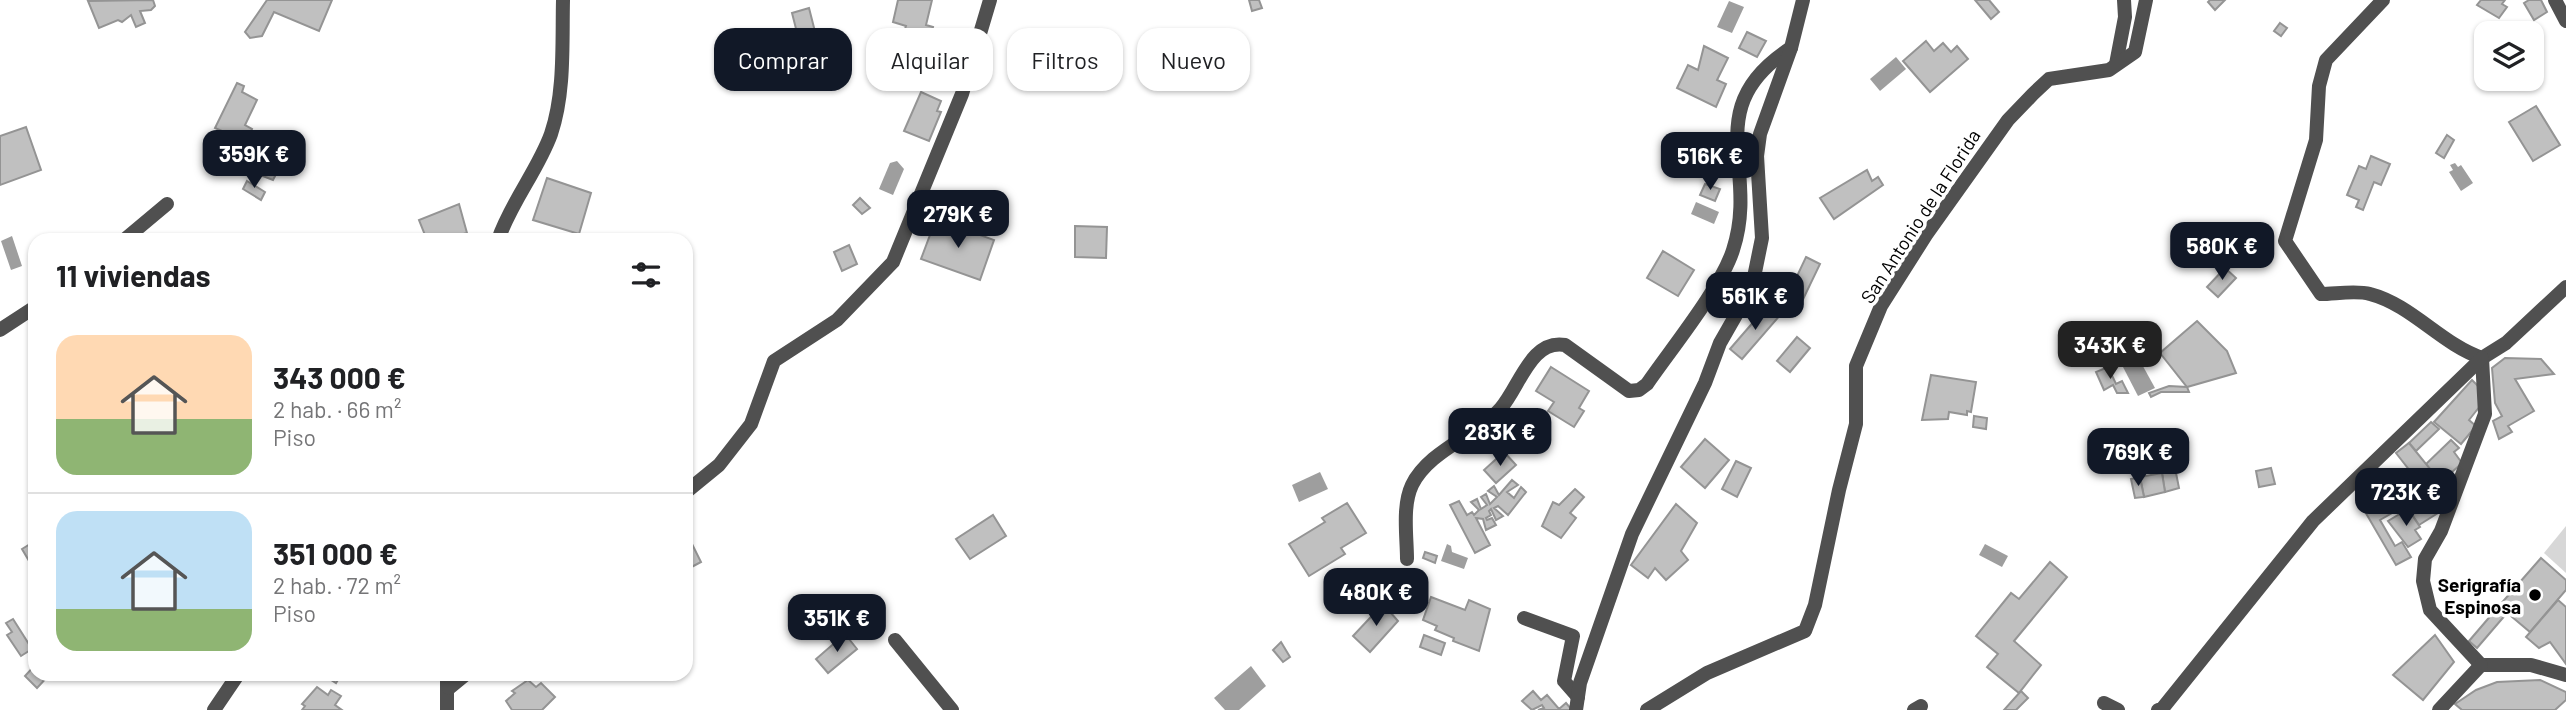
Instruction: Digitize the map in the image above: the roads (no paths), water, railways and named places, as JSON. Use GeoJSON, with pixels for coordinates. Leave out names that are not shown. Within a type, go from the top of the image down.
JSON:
{"type":"FeatureCollection","features":[{"type":"Feature","properties":{"kind":"street"},"geometry":{"type":"LineString","coordinates":[[501,233],[511,206],[551,135],[558,105],[563,0]]}},
{"type":"Feature","properties":{"kind":"street"},"geometry":{"type":"LineString","coordinates":[[693,486],[719,465],[751,424],[774,361],[837,320],[893,262],[962,94],[990,0]]}},
{"type":"Feature","properties":{"kind":"street"},"geometry":{"type":"LineString","coordinates":[[1577,703],[1632,534],[1705,383],[1720,343],[1752,287],[1762,238],[1757,156],[1760,134],[1791,48],[1803,0]]}},
{"type":"Feature","properties":{"kind":"street"},"geometry":{"type":"LineString","coordinates":[[2116,64],[2125,18],[2124,0]]}},
{"type":"Feature","properties":{"kind":"street"},"geometry":{"type":"LineString","coordinates":[[2116,64],[2135,52],[2146,0]]}},
{"type":"Feature","properties":{"kind":"street"},"geometry":{"type":"LineString","coordinates":[[2383,0],[2326,60],[2319,86],[2316,140],[2285,241],[2321,294],[2369,293],[2410,313],[2466,353],[2482,358]]}},
{"type":"Feature","properties":{"kind":"street"},"geometry":{"type":"LineString","coordinates":[[2555,0],[2566,21]]}},
{"type":"Feature","properties":{"kind":"street"},"geometry":{"type":"LineString","coordinates":[[1407,559],[1408,501],[1417,476],[1499,410],[1541,349],[1555,344],[1565,345],[1629,391],[1639,390],[1647,384],[1732,254],[1741,208],[1737,121],[1744,98],[1755,78],[1771,60],[1791,48]]}},
{"type":"Feature","properties":{"kind":"street","name":"San Antonio de la Florida"},"geometry":{"type":"LineString","coordinates":[[1647,710],[1707,673],[1805,631],[1815,605],[1856,424],[1856,366],[1881,306],[1926,235],[2008,120],[2025,102],[2049,79],[2109,70],[2116,64]]}},
{"type":"Feature","properties":{"kind":"street"},"geometry":{"type":"LineString","coordinates":[[132,233],[167,204]]}},
{"type":"Feature","properties":{"kind":"street"},"geometry":{"type":"LineString","coordinates":[[2158,710],[2162,709],[2190,677],[2313,521],[2482,358],[2506,343],[2566,287]]}},
{"type":"Feature","properties":{"kind":"street"},"geometry":{"type":"LineString","coordinates":[[0,330],[28,312]]}},
{"type":"Feature","properties":{"kind":"street"},"geometry":{"type":"LineString","coordinates":[[2481,665],[2430,610],[2423,581],[2425,559],[2441,531],[2485,414],[2482,358]]}},
{"type":"Feature","properties":{"kind":"street"},"geometry":{"type":"LineString","coordinates":[[1524,618],[1573,635],[1564,681],[1577,703]]}},
{"type":"Feature","properties":{"kind":"street"},"geometry":{"type":"LineString","coordinates":[[895,640],[952,710]]}},
{"type":"Feature","properties":{"kind":"street"},"geometry":{"type":"LineString","coordinates":[[2439,710],[2481,665],[2530,665],[2566,676]]}},
{"type":"Feature","properties":{"kind":"street"},"geometry":{"type":"LineString","coordinates":[[214,710],[234,681]]}},
{"type":"Feature","properties":{"kind":"street"},"geometry":{"type":"LineString","coordinates":[[447,710],[448,681]]}},
{"type":"Feature","properties":{"kind":"street"},"geometry":{"type":"LineString","coordinates":[[2104,703],[2118,710]]}},
{"type":"Feature","properties":{"kind":"place","name":"Serigrafía Espinosa"},"geometry":{"type":"Point","coordinates":[2535,595]}}]}
